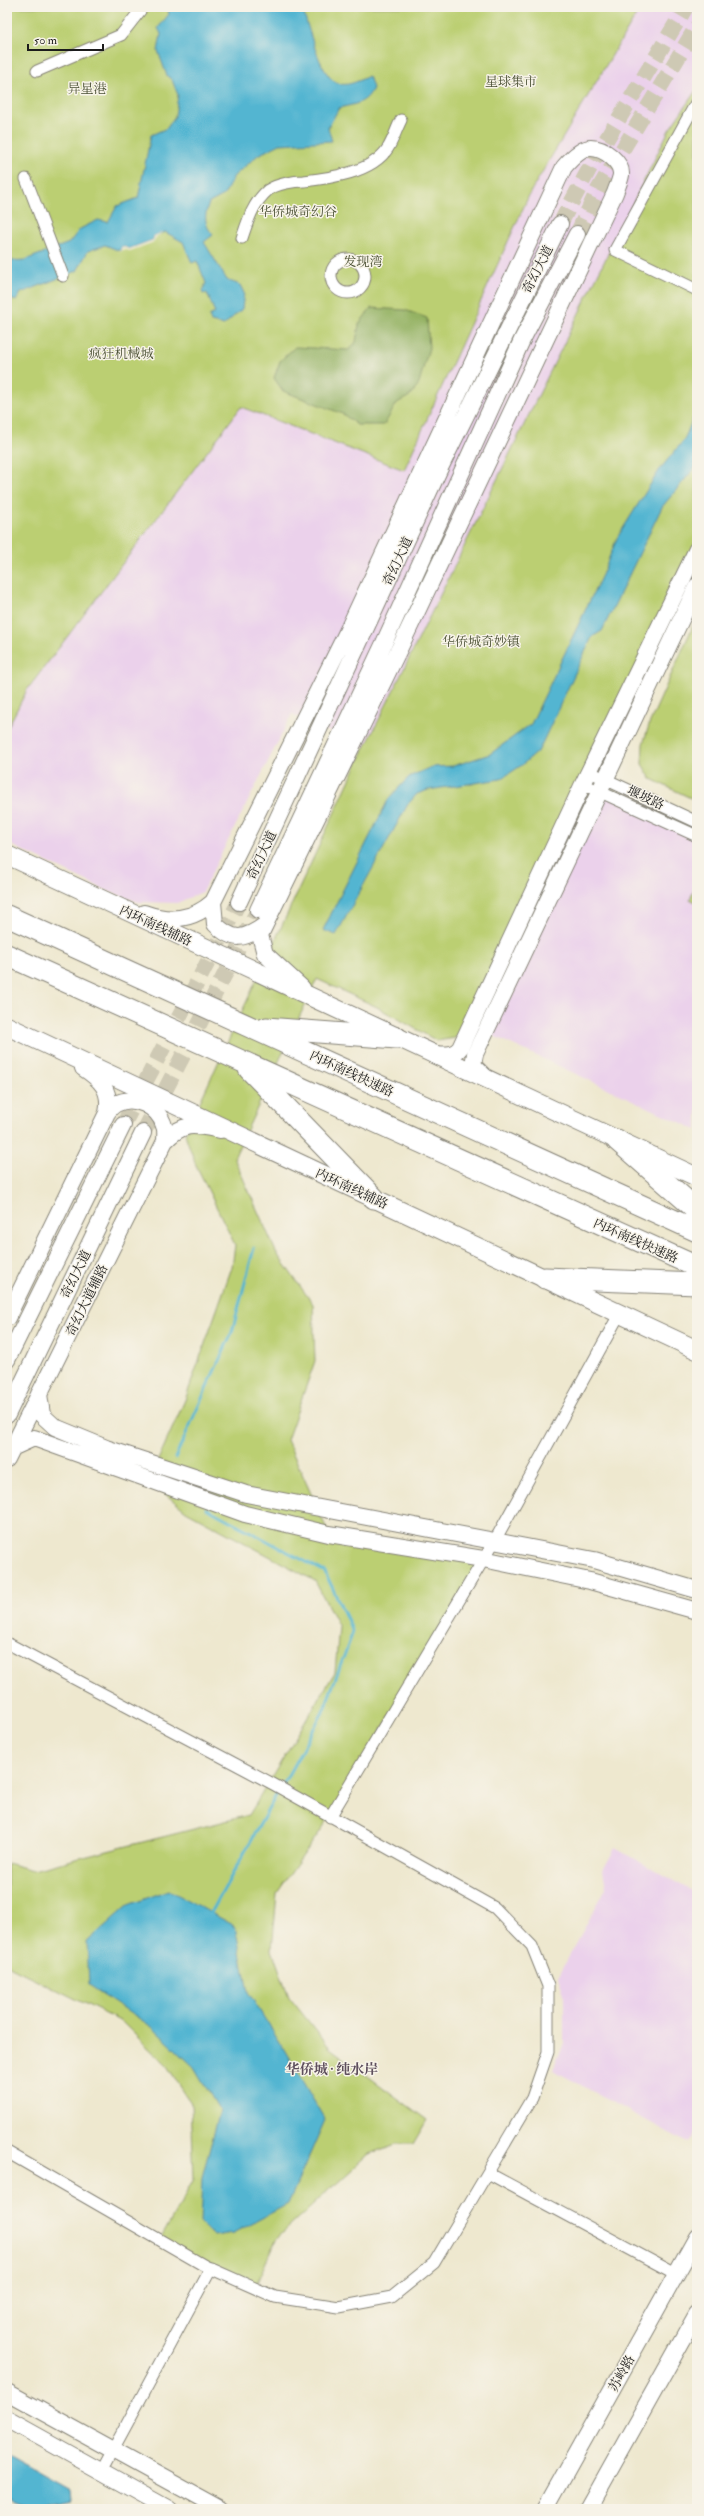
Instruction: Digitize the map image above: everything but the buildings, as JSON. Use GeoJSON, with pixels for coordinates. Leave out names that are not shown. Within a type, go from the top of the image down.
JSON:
{"type":"FeatureCollection","features":[{"type":"Feature","properties":{"kind":"highway","name":"内环南线快速路"},"geometry":{"type":"LineString","coordinates":[[7,916],[697,1231]]}},
{"type":"Feature","properties":{"kind":"highway","name":"内环南线快速路"},"geometry":{"type":"LineString","coordinates":[[7,955],[697,1267]]}},
{"type":"Feature","properties":{"kind":"highway"},"geometry":{"type":"LineString","coordinates":[[253,1027],[397,1038]]}},
{"type":"Feature","properties":{"kind":"highway"},"geometry":{"type":"LineString","coordinates":[[240,1060],[374,1198]]}},
{"type":"Feature","properties":{"kind":"highway"},"geometry":{"type":"LineString","coordinates":[[617,1140],[697,1210]]}},
{"type":"Feature","properties":{"kind":"highway"},"geometry":{"type":"LineString","coordinates":[[545,1278],[697,1284]]}},
{"type":"Feature","properties":{"kind":"main road","name":"内环南线辅路"},"geometry":{"type":"LineString","coordinates":[[7,855],[697,1177]]}},
{"type":"Feature","properties":{"kind":"main road","name":"内环南线辅路"},"geometry":{"type":"LineString","coordinates":[[7,1026],[697,1350]]}},
{"type":"Feature","properties":{"kind":"street"},"geometry":{"type":"LineString","coordinates":[[37,71],[121,35],[140,11]]}},
{"type":"Feature","properties":{"kind":"street"},"geometry":{"type":"LineString","coordinates":[[697,101],[615,250],[697,290]]}},
{"type":"Feature","properties":{"kind":"street"},"geometry":{"type":"LineString","coordinates":[[242,238],[252,209],[269,189],[294,181],[326,179],[353,173],[374,161],[387,150],[401,120]]}},
{"type":"Feature","properties":{"kind":"street"},"geometry":{"type":"LineString","coordinates":[[102,900],[160,919],[185,919],[204,910],[213,902],[362,599],[564,168],[581,152],[591,148],[602,151],[619,166],[621,175],[615,193],[468,500],[412,622],[260,935],[265,954],[286,975],[318,1001]]}},
{"type":"Feature","properties":{"kind":"street"},"geometry":{"type":"LineString","coordinates":[[26,179],[63,276]]}},
{"type":"Feature","properties":{"kind":"street","name":"奇幻大道"},"geometry":{"type":"LineString","coordinates":[[239,902],[448,452],[560,224]]}},
{"type":"Feature","properties":{"kind":"street","name":"奇幻大道"},"geometry":{"type":"LineString","coordinates":[[258,910],[380,651],[522,340],[577,234]]}},
{"type":"Feature","properties":{"kind":"street"},"geometry":{"type":"LineString","coordinates":[[420,477],[448,452]]}},
{"type":"Feature","properties":{"kind":"street"},"geometry":{"type":"LineString","coordinates":[[468,500],[469,457]]}},
{"type":"Feature","properties":{"kind":"street"},"geometry":{"type":"LineString","coordinates":[[431,1054],[450,1055],[457,1052],[460,1048],[697,549]]}},
{"type":"Feature","properties":{"kind":"street"},"geometry":{"type":"LineString","coordinates":[[489,1080],[474,1065],[474,1054],[697,586]]}},
{"type":"Feature","properties":{"kind":"street"},"geometry":{"type":"LineString","coordinates":[[362,599],[362,638]]}},
{"type":"Feature","properties":{"kind":"street"},"geometry":{"type":"LineString","coordinates":[[380,651],[412,622]]}},
{"type":"Feature","properties":{"kind":"street","name":"堰坡路"},"geometry":{"type":"LineString","coordinates":[[587,778],[697,836]]}},
{"type":"Feature","properties":{"kind":"street","name":"堰坡路"},"geometry":{"type":"LineString","coordinates":[[602,785],[697,822]]}},
{"type":"Feature","properties":{"kind":"street"},"geometry":{"type":"LineString","coordinates":[[213,902],[215,924],[224,934],[235,937],[250,936],[265,925]]}},
{"type":"Feature","properties":{"kind":"street"},"geometry":{"type":"LineString","coordinates":[[52,1047],[100,1079],[107,1091],[107,1113]]}},
{"type":"Feature","properties":{"kind":"street"},"geometry":{"type":"LineString","coordinates":[[7,1318],[107,1113],[116,1104],[132,1100],[147,1104],[156,1112],[165,1126],[165,1141]]}},
{"type":"Feature","properties":{"kind":"street","name":"奇幻大道辅路"},"geometry":{"type":"LineString","coordinates":[[10,1454],[165,1141],[174,1132],[189,1124],[233,1132]]}},
{"type":"Feature","properties":{"kind":"street","name":"奇幻大道"},"geometry":{"type":"LineString","coordinates":[[7,1360],[122,1125]]}},
{"type":"Feature","properties":{"kind":"street","name":"奇幻大道"},"geometry":{"type":"LineString","coordinates":[[7,1416],[143,1133]]}},
{"type":"Feature","properties":{"kind":"street"},"geometry":{"type":"LineString","coordinates":[[330,1817],[483,1558],[494,1542],[620,1314]]}},
{"type":"Feature","properties":{"kind":"street"},"geometry":{"type":"LineString","coordinates":[[39,1394],[42,1415],[55,1427],[106,1448],[246,1494],[594,1560],[697,1590]]}},
{"type":"Feature","properties":{"kind":"street"},"geometry":{"type":"LineString","coordinates":[[10,1454],[34,1438],[245,1514],[329,1534],[483,1558],[590,1581],[697,1611]]}},
{"type":"Feature","properties":{"kind":"street"},"geometry":{"type":"LineString","coordinates":[[7,1643],[273,1784],[495,1908],[532,1946],[548,1986],[548,2052],[532,2098],[434,2263],[392,2297],[339,2307],[275,2297],[210,2268],[7,2152]]}},
{"type":"Feature","properties":{"kind":"street"},"geometry":{"type":"LineString","coordinates":[[488,2173],[676,2274]]}},
{"type":"Feature","properties":{"kind":"street","name":"苏岭路"},"geometry":{"type":"LineString","coordinates":[[545,2509],[697,2237]]}},
{"type":"Feature","properties":{"kind":"street"},"geometry":{"type":"LineString","coordinates":[[101,2472],[210,2268]]}},
{"type":"Feature","properties":{"kind":"street"},"geometry":{"type":"LineString","coordinates":[[588,2509],[697,2314]]}},
{"type":"Feature","properties":{"kind":"street"},"geometry":{"type":"LineString","coordinates":[[7,2392],[220,2509]]}},
{"type":"Feature","properties":{"kind":"street"},"geometry":{"type":"LineString","coordinates":[[7,2419],[169,2509]]}},
{"type":"Feature","properties":{"kind":"shaded area"},"geometry":{"type":"Polygon","coordinates":[[[7,7],[697,7],[697,401],[369,750],[292,714],[202,892],[177,903],[139,902],[110,892],[7,843],[7,7]]]}},
{"type":"Feature","properties":{"kind":"shaded area"},"geometry":{"type":"Polygon","coordinates":[[[599,791],[697,836],[697,1130],[485,1032],[599,791]]]}},
{"type":"Feature","properties":{"kind":"shaded area"},"geometry":{"type":"Polygon","coordinates":[[[615,1848],[697,1894],[697,2126],[688,2143],[553,2070],[564,2043],[564,1995],[558,1977],[606,1888],[603,1870],[615,1848]]]}},
{"type":"Feature","properties":{"kind":"green space","name":"华侨城奇幻谷"},"geometry":{"type":"Polygon","coordinates":[[[7,7],[641,7],[531,191],[404,470],[241,407],[27,690],[7,729],[7,7]]]}},
{"type":"Feature","properties":{"kind":"green space","name":"华侨城奇妙镇"},"geometry":{"type":"Polygon","coordinates":[[[697,89],[697,549],[462,1032],[455,1038],[437,1041],[377,1007],[317,979],[234,1158],[277,1254],[313,1304],[315,1361],[287,1440],[329,1534],[483,1559],[330,1817],[277,1893],[272,1950],[289,1997],[330,2048],[427,2120],[413,2144],[396,2144],[369,2154],[276,2239],[255,2287],[160,2240],[194,2179],[191,2103],[167,2066],[122,2022],[7,1965],[7,1863],[33,1870],[249,1815],[335,1672],[339,1627],[315,1581],[186,1511],[159,1489],[158,1460],[185,1400],[232,1267],[235,1245],[195,1163],[185,1134],[357,764],[669,130],[697,89]]]}},
{"type":"Feature","properties":{"kind":"green space"},"geometry":{"type":"Polygon","coordinates":[[[371,308],[405,310],[427,318],[429,348],[418,386],[410,396],[397,403],[384,425],[357,425],[343,414],[283,391],[274,378],[280,361],[295,347],[349,350],[356,342],[359,324],[371,308]]]}},
{"type":"Feature","properties":{"kind":"green space"},"geometry":{"type":"Polygon","coordinates":[[[697,617],[697,801],[651,779],[642,764],[643,744],[650,722],[697,617]]]}},
{"type":"Feature","properties":{"kind":"green space"},"geometry":{"type":"Polygon","coordinates":[[[697,884],[697,903],[690,899],[697,884]]]}},
{"type":"Feature","properties":{"kind":"water"},"geometry":{"type":"Polygon","coordinates":[[[167,7],[305,7],[304,14],[313,43],[327,74],[333,81],[340,84],[355,82],[369,76],[373,88],[363,100],[355,104],[339,108],[328,128],[332,141],[280,144],[258,155],[234,176],[224,195],[209,203],[206,212],[206,224],[213,235],[204,242],[227,280],[240,285],[244,293],[242,309],[224,325],[211,322],[209,316],[215,313],[207,293],[203,294],[202,291],[206,283],[197,261],[192,263],[183,242],[165,232],[154,236],[153,240],[129,249],[122,246],[120,251],[105,245],[88,251],[77,271],[21,293],[16,301],[7,297],[7,261],[25,260],[69,243],[80,229],[98,220],[108,222],[117,206],[138,198],[151,135],[167,128],[175,116],[178,95],[172,80],[167,76],[158,51],[161,34],[158,28],[169,14],[167,7]]]}},
{"type":"Feature","properties":{"kind":"water"},"geometry":{"type":"Polygon","coordinates":[[[697,409],[697,465],[662,507],[602,631],[592,637],[539,750],[522,765],[501,779],[428,790],[417,794],[408,804],[336,935],[323,930],[389,798],[409,777],[431,767],[453,766],[490,754],[531,724],[602,575],[617,538],[660,469],[684,440],[697,409]]]}},
{"type":"Feature","properties":{"kind":"water"},"geometry":{"type":"Polygon","coordinates":[[[169,1890],[235,1926],[248,1992],[285,2051],[325,2120],[288,2204],[234,2233],[213,2236],[200,2223],[202,2177],[220,2111],[194,2067],[152,2027],[89,1985],[87,1942],[128,1905],[169,1890]]]}},
{"type":"Feature","properties":{"kind":"water"},"geometry":{"type":"Polygon","coordinates":[[[7,2455],[70,2490],[71,2501],[38,2505],[23,2503],[7,2496],[7,2455]]]}},
{"type":"Feature","properties":{"kind":"pier"},"geometry":{"type":"Polygon","coordinates":[[[163,232],[156,237],[154,242],[130,251],[123,249],[119,253],[122,246],[129,249],[153,240],[154,236],[163,232]]]}},
{"type":"Feature","properties":{"kind":"waterway"},"geometry":{"type":"LineString","coordinates":[[175,1458],[232,1332],[254,1248]]}},
{"type":"Feature","properties":{"kind":"waterway"},"geometry":{"type":"LineString","coordinates":[[206,1508],[325,1572],[353,1632],[323,1712],[282,1786]]}},
{"type":"Feature","properties":{"kind":"waterway"},"geometry":{"type":"LineString","coordinates":[[211,1913],[279,1790]]}},
{"type":"Feature","properties":{"kind":"tunnel"},"geometry":{"type":"LineString","coordinates":[[560,224],[594,160],[686,7]]}},
{"type":"Feature","properties":{"kind":"tunnel"},"geometry":{"type":"LineString","coordinates":[[577,234],[598,190],[697,26]]}},
{"type":"Feature","properties":{"kind":"tunnel"},"geometry":{"type":"LineString","coordinates":[[123,1125],[239,902]]}},
{"type":"Feature","properties":{"kind":"tunnel"},"geometry":{"type":"LineString","coordinates":[[143,1133],[258,910]]}},
{"type":"Feature","properties":{"kind":"district","name":"华侨城 · 纯水岸"},"geometry":{"type":"Point","coordinates":[332,2069]}},
{"type":"Feature","properties":{"kind":"park label","name":"星球集市"},"geometry":{"type":"Point","coordinates":[511,81]}},
{"type":"Feature","properties":{"kind":"park label","name":"异星港"},"geometry":{"type":"Point","coordinates":[87,88]}},
{"type":"Feature","properties":{"kind":"park label","name":"发现湾"},"geometry":{"type":"Point","coordinates":[363,261]}},
{"type":"Feature","properties":{"kind":"park label","name":"疯狂机械城"},"geometry":{"type":"Point","coordinates":[121,353]}}]}
